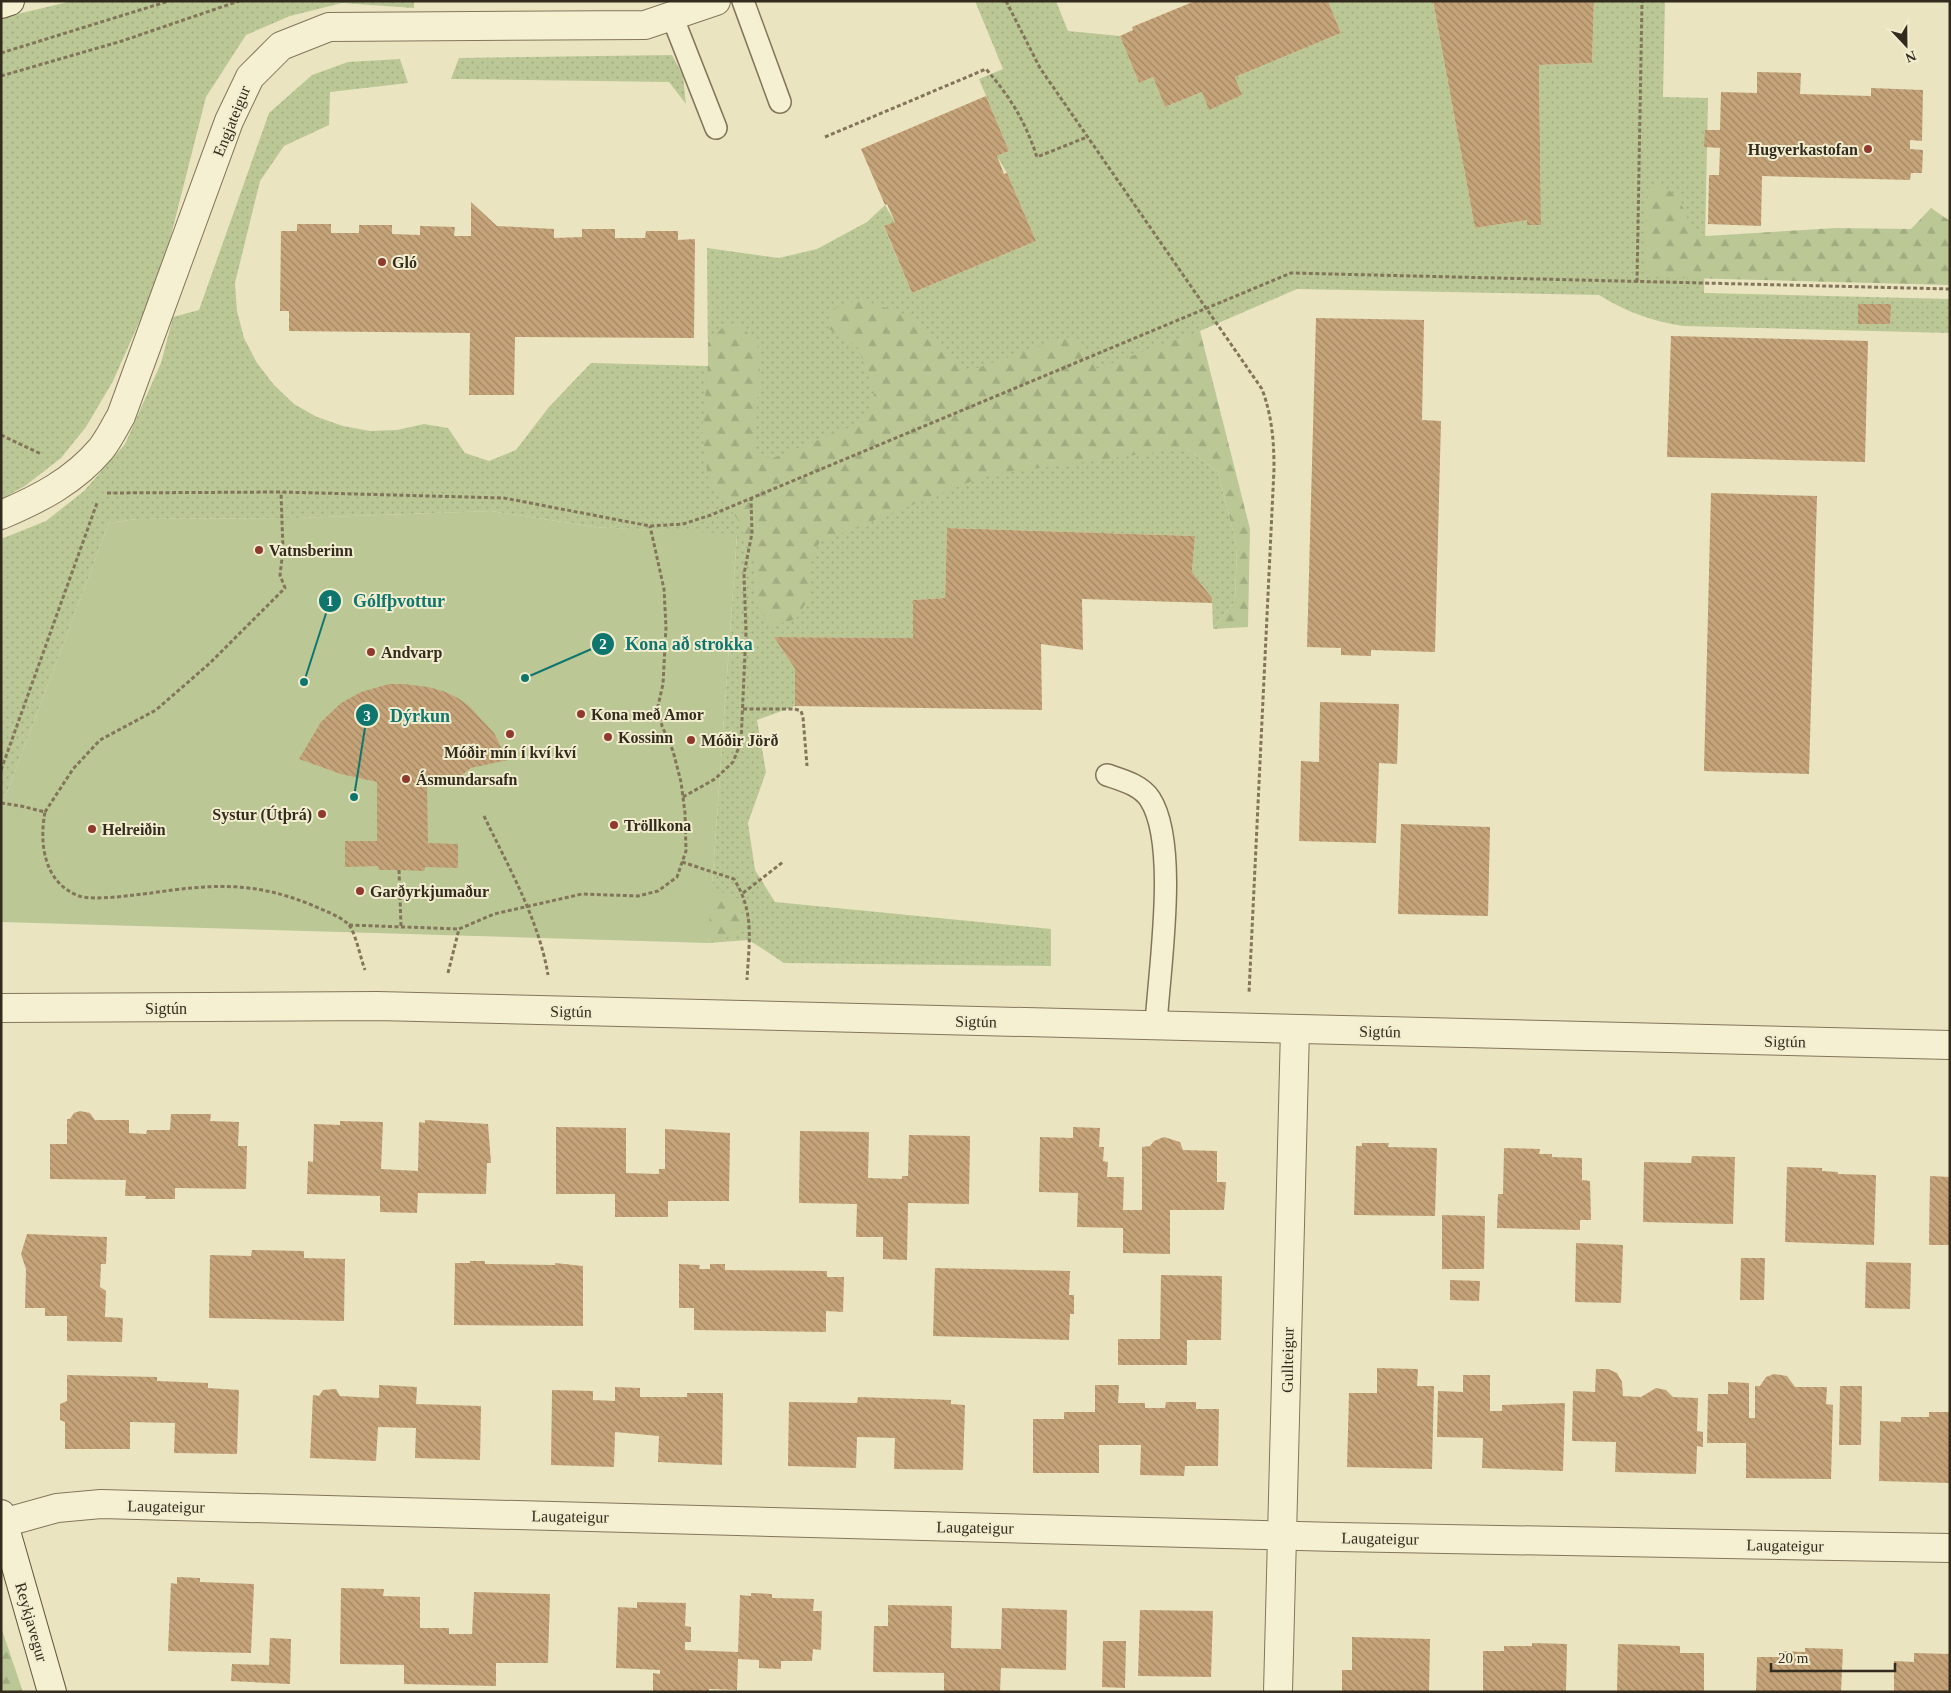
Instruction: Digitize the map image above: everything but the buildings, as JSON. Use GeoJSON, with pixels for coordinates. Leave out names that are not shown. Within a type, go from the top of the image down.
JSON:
{"type":"FeatureCollection","features":[{"type":"Feature","properties":{"kind":"street"},"geometry":{"type":"LineString","coordinates":[[1,4],[10,1]]}},
{"type":"Feature","properties":{"kind":"street","name":"Engjateigur"},"geometry":{"type":"LineString","coordinates":[[1,515],[33,502],[64,483],[101,448],[121,416],[230,121],[250,77],[281,46],[329,27],[646,25],[716,1]]}},
{"type":"Feature","properties":{"kind":"street","name":"Sigtún"},"geometry":{"type":"LineString","coordinates":[[1,1008],[376,1006],[1950,1045]]}},
{"type":"Feature","properties":{"kind":"street","name":"Gullteigur"},"geometry":{"type":"LineString","coordinates":[[1278,1692],[1295,1029]]}},
{"type":"Feature","properties":{"kind":"street","name":"Laugateigur"},"geometry":{"type":"LineString","coordinates":[[2,1519],[57,1508],[102,1504],[1283,1536],[1950,1548]]}},
{"type":"Feature","properties":{"kind":"street","name":"Reykjavegur"},"geometry":{"type":"LineString","coordinates":[[2,1519],[52,1692]]}},
{"type":"Feature","properties":{"kind":"lane"},"geometry":{"type":"LineString","coordinates":[[743,1],[780,102]]}},
{"type":"Feature","properties":{"kind":"lane"},"geometry":{"type":"LineString","coordinates":[[672,16],[716,128]]}},
{"type":"Feature","properties":{"kind":"lane"},"geometry":{"type":"LineString","coordinates":[[1107,775],[1130,782],[1149,798],[1160,821],[1165,854],[1166,895],[1156,1026]]}},
{"type":"Feature","properties":{"kind":"path"},"geometry":{"type":"LineString","coordinates":[[1,53],[170,1]]}},
{"type":"Feature","properties":{"kind":"path"},"geometry":{"type":"LineString","coordinates":[[1,76],[122,41],[239,1]]}},
{"type":"Feature","properties":{"kind":"path"},"geometry":{"type":"LineString","coordinates":[[1006,1],[1040,68],[1262,389],[1273,427],[1274,469],[1247,1028]]}},
{"type":"Feature","properties":{"kind":"path"},"geometry":{"type":"LineString","coordinates":[[1637,282],[1642,1]]}},
{"type":"Feature","properties":{"kind":"path"},"geometry":{"type":"LineString","coordinates":[[824,136],[986,69],[1001,87],[1027,126],[1037,157],[1087,137]]}},
{"type":"Feature","properties":{"kind":"path"},"geometry":{"type":"LineString","coordinates":[[1,770],[100,493],[281,492],[504,498],[650,526],[683,524],[751,498],[1291,273],[1950,289]]}},
{"type":"Feature","properties":{"kind":"path"},"geometry":{"type":"LineString","coordinates":[[1,435],[77,472]]}},
{"type":"Feature","properties":{"kind":"path"},"geometry":{"type":"LineString","coordinates":[[281,492],[283,550],[280,575],[285,588],[210,663],[156,710],[100,740],[72,769],[45,812],[41,833],[51,873],[59,884],[80,896],[107,897],[207,886],[243,886],[273,891],[295,898],[332,914],[349,925],[459,928],[494,914],[582,894],[638,896],[658,890],[677,877],[686,851],[683,797],[673,752],[662,726],[658,706],[663,684],[666,627],[664,589],[650,526]]}},
{"type":"Feature","properties":{"kind":"path"},"geometry":{"type":"LineString","coordinates":[[683,797],[716,779],[733,762],[741,742],[746,632],[744,574],[752,533],[751,498]]}},
{"type":"Feature","properties":{"kind":"path"},"geometry":{"type":"LineString","coordinates":[[743,709],[795,709],[801,711],[804,718],[807,766]]}},
{"type":"Feature","properties":{"kind":"path"},"geometry":{"type":"LineString","coordinates":[[1,803],[45,812]]}},
{"type":"Feature","properties":{"kind":"path"},"geometry":{"type":"LineString","coordinates":[[484,816],[526,906],[546,963],[553,1011]]}},
{"type":"Feature","properties":{"kind":"path"},"geometry":{"type":"LineString","coordinates":[[682,862],[734,879],[743,893],[748,908],[749,931],[746,1015]]}},
{"type":"Feature","properties":{"kind":"path"},"geometry":{"type":"LineString","coordinates":[[743,893],[783,862]]}},
{"type":"Feature","properties":{"kind":"path"},"geometry":{"type":"LineString","coordinates":[[399,870],[400,926]]}},
{"type":"Feature","properties":{"kind":"path"},"geometry":{"type":"LineString","coordinates":[[349,925],[376,1006]]}},
{"type":"Feature","properties":{"kind":"path"},"geometry":{"type":"LineString","coordinates":[[439,1008],[459,928]]}},
{"type":"Feature","properties":{"kind":"green space"},"geometry":{"type":"Polygon","coordinates":[[[72,1],[414,1],[414,8],[342,3],[290,16],[246,35],[206,97],[162,271],[113,381],[86,427],[61,458],[25,486],[1,499],[1,18],[72,1]]]}},
{"type":"Feature","properties":{"kind":"green space"},"geometry":{"type":"Polygon","coordinates":[[[975,1],[1056,1],[1068,31],[1120,36],[1139,83],[1153,77],[1165,107],[1202,92],[1209,109],[1242,95],[1235,77],[1341,33],[1328,1],[1433,1],[1475,228],[1527,220],[1528,225],[1541,225],[1539,65],[1592,63],[1594,1],[1665,1],[1663,97],[1708,98],[1704,293],[1950,299],[1950,333],[1683,326],[1640,315],[1599,295],[1297,289],[1200,331],[1186,448],[1218,472],[1237,547],[1235,601],[1213,629],[1212,598],[1192,572],[1195,536],[947,528],[945,598],[913,600],[913,638],[774,637],[795,669],[795,706],[757,720],[766,772],[748,823],[755,870],[775,902],[1051,929],[1051,966],[784,963],[749,940],[708,943],[737,535],[595,527],[491,511],[296,518],[137,519],[109,523],[2,806],[1,825],[1,539],[46,521],[84,491],[125,444],[161,363],[173,317],[199,310],[269,113],[312,75],[348,62],[400,59],[408,83],[330,92],[329,125],[284,146],[260,181],[235,283],[237,311],[244,338],[257,363],[274,385],[294,404],[317,417],[343,426],[370,431],[397,430],[424,424],[448,428],[465,453],[489,461],[516,450],[549,407],[591,363],[708,366],[707,248],[779,258],[817,249],[867,222],[885,205],[895,222],[884,227],[912,293],[1036,241],[1007,173],[997,156],[1009,151],[979,79],[1003,69],[975,1]]]}},
{"type":"Feature","properties":{"kind":"green space"},"geometry":{"type":"Polygon","coordinates":[[[672,55],[683,76],[686,104],[669,82],[451,79],[459,58],[672,55]]]}},
{"type":"Feature","properties":{"kind":"green space"},"geometry":{"type":"Polygon","coordinates":[[[1658,184],[1678,196],[1689,222],[1706,236],[1836,228],[1911,229],[1931,208],[1950,221],[1950,285],[1646,277],[1646,200],[1658,184]]]}},
{"type":"Feature","properties":{"kind":"green space"},"geometry":{"type":"Polygon","coordinates":[[[861,299],[913,318],[969,371],[1066,337],[1087,350],[1096,369],[1200,331],[1250,529],[1248,627],[1213,629],[1235,601],[1237,547],[1218,472],[1186,448],[987,475],[820,542],[809,560],[809,598],[796,619],[770,626],[757,606],[754,561],[738,520],[708,478],[702,430],[708,366],[708,343],[722,328],[741,324],[761,352],[754,450],[771,459],[863,422],[875,392],[857,346],[829,329],[830,310],[861,299]]]}},
{"type":"Feature","properties":{"kind":"green space"},"geometry":{"type":"Polygon","coordinates":[[[491,511],[595,527],[737,534],[708,943],[1,922],[2,806],[109,523],[137,519],[296,518],[491,511]]]}},
{"type":"Feature","properties":{"kind":"green space"},"geometry":{"type":"Polygon","coordinates":[[[692,881],[729,896],[740,909],[744,931],[722,939],[689,936],[692,881]]]}},
{"type":"Feature","properties":{"kind":"green space"},"geometry":{"type":"Polygon","coordinates":[[[1,1627],[23,1692],[1,1692],[1,1627]]]}},
{"type":"Feature","properties":{"kind":"place","name":"Hugverkastofan"},"geometry":{"type":"Point","coordinates":[1868,149]}},
{"type":"Feature","properties":{"kind":"place","name":"Gló"},"geometry":{"type":"Point","coordinates":[382,262]}},
{"type":"Feature","properties":{"kind":"place","name":"Vatnsberinn"},"geometry":{"type":"Point","coordinates":[259,550]}},
{"type":"Feature","properties":{"kind":"place","name":"Andvarp"},"geometry":{"type":"Point","coordinates":[371,652]}},
{"type":"Feature","properties":{"kind":"place","name":"Kona að strokka"},"geometry":{"type":"Point","coordinates":[525,678]}},
{"type":"Feature","properties":{"kind":"place","name":"Gólfþvottur"},"geometry":{"type":"Point","coordinates":[304,682]}},
{"type":"Feature","properties":{"kind":"place","name":"Kona með Amor"},"geometry":{"type":"Point","coordinates":[581,714]}},
{"type":"Feature","properties":{"kind":"place","name":"Móðir mín í kví kví"},"geometry":{"type":"Point","coordinates":[510,734]}},
{"type":"Feature","properties":{"kind":"place","name":"Kossinn"},"geometry":{"type":"Point","coordinates":[608,737]}},
{"type":"Feature","properties":{"kind":"place","name":"Móðir Jörð"},"geometry":{"type":"Point","coordinates":[691,740]}},
{"type":"Feature","properties":{"kind":"place","name":"Ásmundarsafn"},"geometry":{"type":"Point","coordinates":[406,779]}},
{"type":"Feature","properties":{"kind":"place","name":"Dýrkun"},"geometry":{"type":"Point","coordinates":[354,797]}},
{"type":"Feature","properties":{"kind":"place","name":"Systur (Útþrá)"},"geometry":{"type":"Point","coordinates":[322,814]}},
{"type":"Feature","properties":{"kind":"place","name":"Tröllkona"},"geometry":{"type":"Point","coordinates":[614,825]}},
{"type":"Feature","properties":{"kind":"place","name":"Helreiðin"},"geometry":{"type":"Point","coordinates":[92,829]}},
{"type":"Feature","properties":{"kind":"place","name":"Garðyrkjumaður"},"geometry":{"type":"Point","coordinates":[360,891]}}]}
